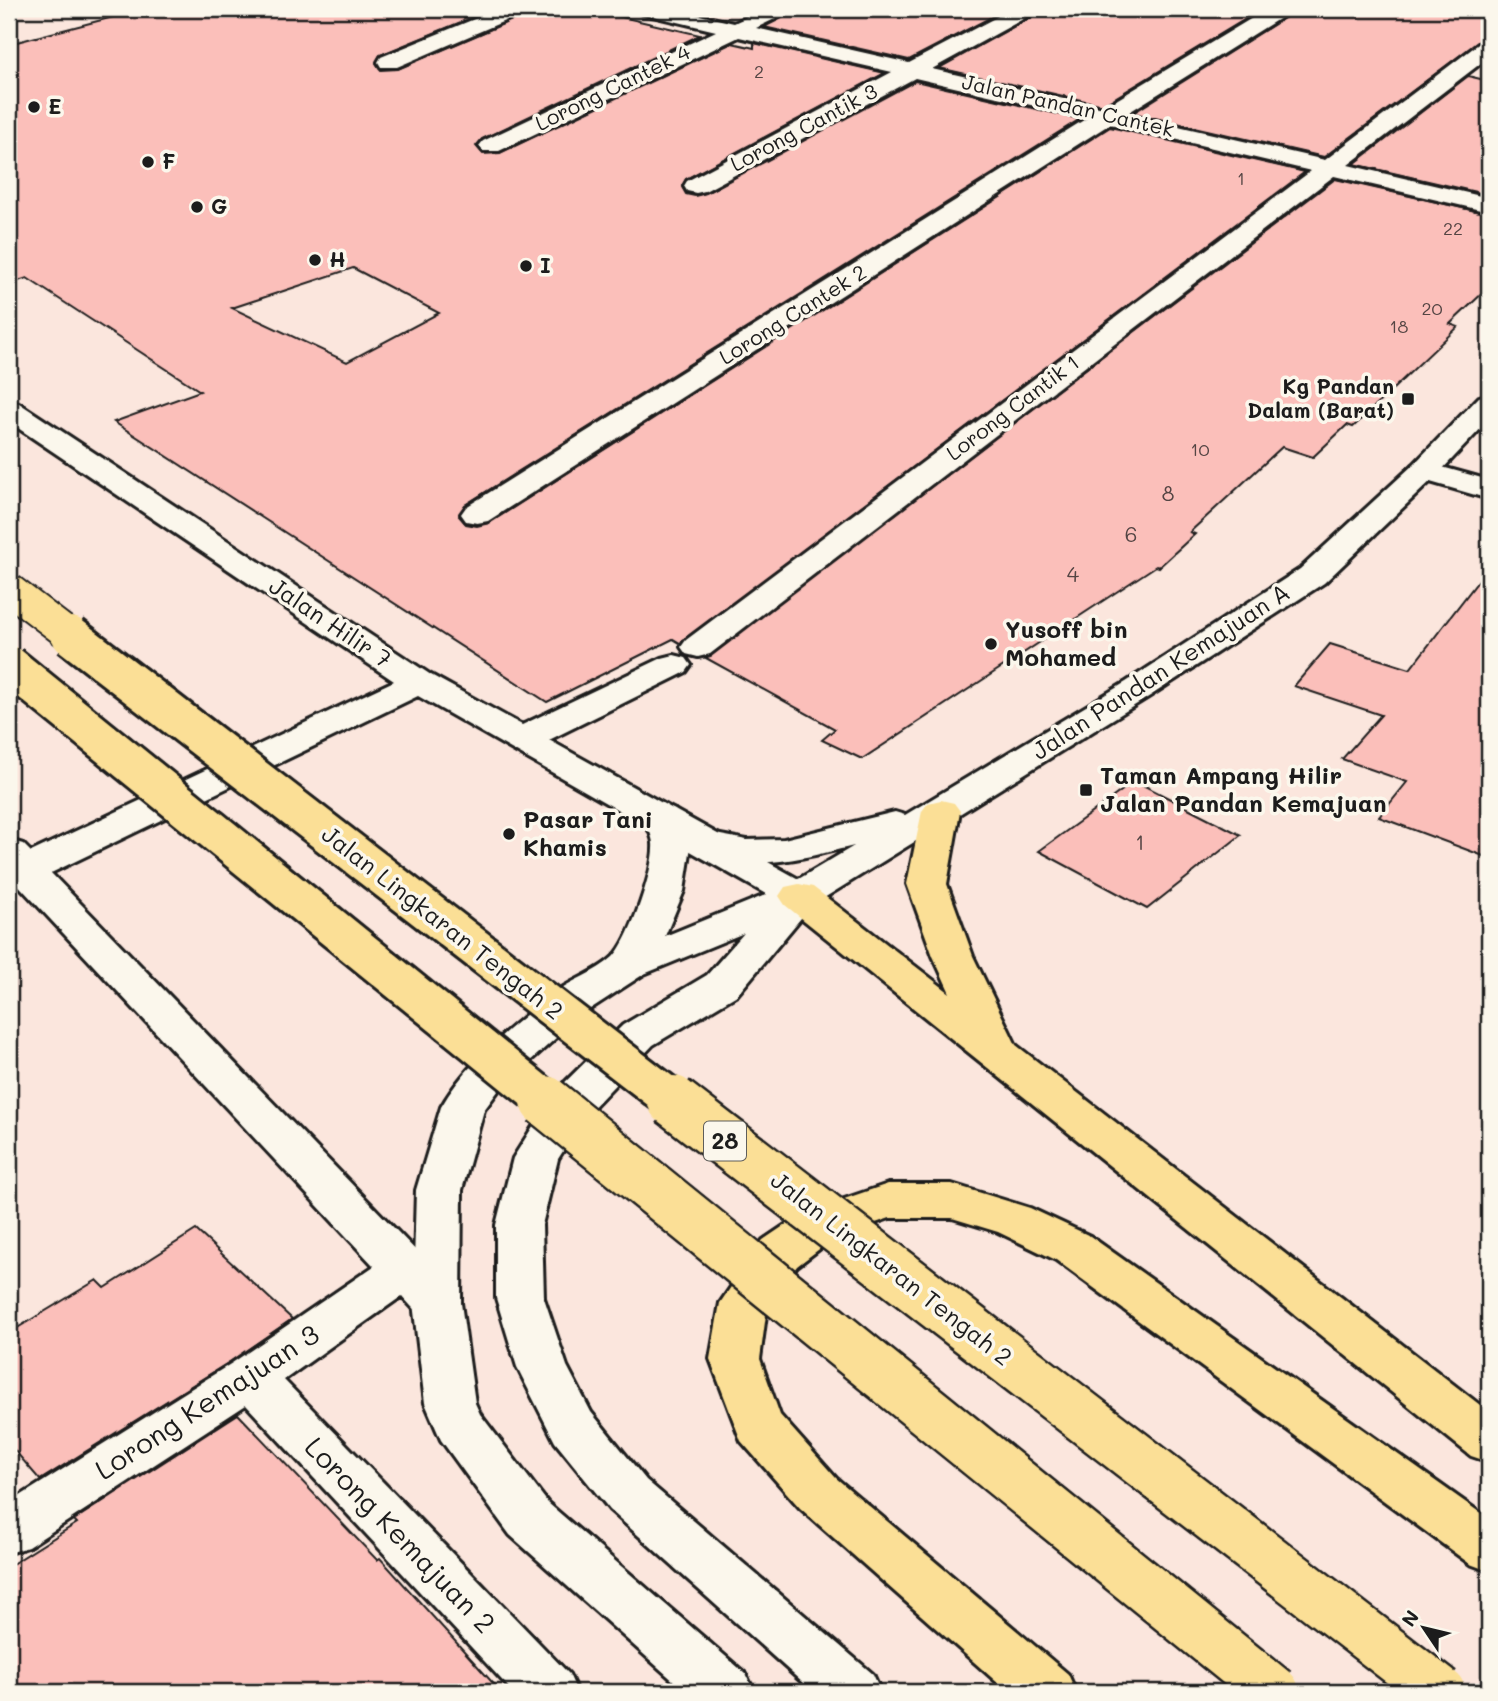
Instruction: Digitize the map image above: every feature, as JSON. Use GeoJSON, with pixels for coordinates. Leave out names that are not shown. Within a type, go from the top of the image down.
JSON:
{"type":"FeatureCollection","features":[{"type":"Feature","properties":{"kind":"highway","name":"Jalan Lingkaran Tengah 2"},"geometry":{"type":"LineString","coordinates":[[9,589],[1440,1692]]}},
{"type":"Feature","properties":{"kind":"highway"},"geometry":{"type":"LineString","coordinates":[[9,665],[1274,1692]]}},
{"type":"Feature","properties":{"kind":"highway"},"geometry":{"type":"LineString","coordinates":[[941,811],[927,884],[953,956],[997,1052]]}},
{"type":"Feature","properties":{"kind":"highway"},"geometry":{"type":"LineString","coordinates":[[799,896],[1489,1441]]}},
{"type":"Feature","properties":{"kind":"highway"},"geometry":{"type":"LineString","coordinates":[[1048,1692],[818,1493],[760,1426],[735,1359],[744,1303],[780,1253],[819,1225],[888,1201],[953,1201],[1014,1220],[1073,1248],[1489,1548]]}},
{"type":"Feature","properties":{"kind":"street"},"geometry":{"type":"LineString","coordinates":[[389,62],[516,9]]}},
{"type":"Feature","properties":{"kind":"street","name":"Jalan Pandan Cantek"},"geometry":{"type":"LineString","coordinates":[[647,9],[1489,205]]}},
{"type":"Feature","properties":{"kind":"street","name":"Lorong Cantek 4"},"geometry":{"type":"LineString","coordinates":[[491,146],[780,9]]}},
{"type":"Feature","properties":{"kind":"street","name":"Lorong Cantik 3"},"geometry":{"type":"LineString","coordinates":[[696,186],[1027,9]]}},
{"type":"Feature","properties":{"kind":"street","name":"Lorong Cantek 2"},"geometry":{"type":"LineString","coordinates":[[477,514],[1108,115],[1281,9]]}},
{"type":"Feature","properties":{"kind":"street","name":"Lorong Cantik 1"},"geometry":{"type":"LineString","coordinates":[[520,740],[686,656],[1489,47]]}},
{"type":"Feature","properties":{"kind":"street","name":"Jalan Pandan Kemajuan A"},"geometry":{"type":"LineString","coordinates":[[726,1692],[529,1519],[459,1425],[450,1403],[420,1287],[439,1190],[463,1107],[486,1076],[569,1003],[630,965],[799,896],[1138,689],[1312,576],[1424,471],[1489,403]]}},
{"type":"Feature","properties":{"kind":"street","name":"Jalan Hilir 7"},"geometry":{"type":"LineString","coordinates":[[9,409],[419,682],[799,896]]}},
{"type":"Feature","properties":{"kind":"street"},"geometry":{"type":"LineString","coordinates":[[1424,471],[1489,490]]}},
{"type":"Feature","properties":{"kind":"street"},"geometry":{"type":"LineString","coordinates":[[419,682],[18,861],[420,1287]]}},
{"type":"Feature","properties":{"kind":"street"},"geometry":{"type":"LineString","coordinates":[[710,845],[747,852],[784,851],[941,811]]}},
{"type":"Feature","properties":{"kind":"street"},"geometry":{"type":"LineString","coordinates":[[630,965],[656,914],[668,878],[672,842],[662,818]]}},
{"type":"Feature","properties":{"kind":"street","name":"Jalan Pandan Kemajuan A"},"geometry":{"type":"LineString","coordinates":[[799,896],[722,985],[638,1035],[570,1104],[536,1158],[519,1225],[520,1298],[542,1367],[573,1427],[628,1495],[853,1692]]}},
{"type":"Feature","properties":{"kind":"street","name":"Lorong Kemajuan 3"},"geometry":{"type":"LineString","coordinates":[[9,1531],[250,1377],[420,1287]]}},
{"type":"Feature","properties":{"kind":"street","name":"Lorong Kemajuan 2"},"geometry":{"type":"LineString","coordinates":[[250,1377],[550,1692]]}},
{"type":"Feature","properties":{"kind":"building"},"geometry":{"type":"Polygon","coordinates":[[[144,9],[493,9],[380,55],[376,63],[381,70],[398,69],[524,15],[529,9],[587,9],[700,35],[482,139],[476,146],[483,154],[500,153],[732,43],[754,48],[754,43],[885,73],[686,179],[682,187],[686,194],[695,196],[706,193],[915,81],[1080,119],[465,505],[459,516],[466,524],[477,526],[489,523],[1110,127],[1305,172],[680,643],[673,639],[547,702],[114,422],[200,391],[27,278],[9,284],[9,44],[144,9]],[[353,268],[232,308],[347,362],[439,313],[353,268]]]}},
{"type":"Feature","properties":{"kind":"building"},"geometry":{"type":"Polygon","coordinates":[[[793,9],[1007,9],[909,60],[764,27],[788,15],[793,9]]]}},
{"type":"Feature","properties":{"kind":"building"},"geometry":{"type":"Polygon","coordinates":[[[1040,9],[1262,9],[1103,105],[939,68],[1035,15],[1040,9]]]}},
{"type":"Feature","properties":{"kind":"building"},"geometry":{"type":"Polygon","coordinates":[[[1294,9],[1489,9],[1489,34],[1324,157],[1133,113],[1289,15],[1294,9]]]}},
{"type":"Feature","properties":{"kind":"building"},"geometry":{"type":"Polygon","coordinates":[[[1468,76],[1489,81],[1489,195],[1354,164],[1468,76]]]}},
{"type":"Feature","properties":{"kind":"building"},"geometry":{"type":"Polygon","coordinates":[[[1335,179],[1489,214],[1489,287],[1450,324],[1458,327],[1353,427],[1347,425],[1313,457],[1282,447],[1190,532],[1195,534],[1159,567],[1156,566],[862,759],[822,740],[835,729],[706,658],[1335,179]]]}},
{"type":"Feature","properties":{"kind":"building"},"geometry":{"type":"Polygon","coordinates":[[[1489,567],[1489,858],[1379,817],[1407,782],[1342,759],[1381,715],[1294,686],[1330,644],[1410,669],[1489,567]]]}},
{"type":"Feature","properties":{"kind":"building"},"geometry":{"type":"Polygon","coordinates":[[[1135,781],[1241,835],[1147,909],[1039,851],[1135,781]]]}},
{"type":"Feature","properties":{"kind":"building"},"geometry":{"type":"Polygon","coordinates":[[[196,1230],[292,1319],[231,1361],[40,1480],[9,1444],[9,1333],[97,1280],[105,1288],[196,1230]]]}},
{"type":"Feature","properties":{"kind":"building"},"geometry":{"type":"Polygon","coordinates":[[[238,1414],[377,1560],[380,1558],[501,1692],[9,1692],[9,1566],[77,1523],[74,1520],[238,1414]]]}},
{"type":"Feature","properties":{"kind":"place","name":"E"},"geometry":{"type":"Point","coordinates":[34,107]}},
{"type":"Feature","properties":{"kind":"place","name":"F"},"geometry":{"type":"Point","coordinates":[148,162]}},
{"type":"Feature","properties":{"kind":"place","name":"G"},"geometry":{"type":"Point","coordinates":[197,207]}},
{"type":"Feature","properties":{"kind":"place","name":"H"},"geometry":{"type":"Point","coordinates":[315,260]}},
{"type":"Feature","properties":{"kind":"place","name":"I"},"geometry":{"type":"Point","coordinates":[526,266]}},
{"type":"Feature","properties":{"kind":"place","name":"Kg Pandan Dalam (Barat)"},"geometry":{"type":"Point","coordinates":[1408,399]}},
{"type":"Feature","properties":{"kind":"place","name":"Yusoff bin Mohamed"},"geometry":{"type":"Point","coordinates":[991,644]}},
{"type":"Feature","properties":{"kind":"place","name":"Taman Ampang Hilir Jalan Pandan Kemajuan"},"geometry":{"type":"Point","coordinates":[1086,790]}},
{"type":"Feature","properties":{"kind":"place","name":"Pasar Tani Khamis"},"geometry":{"type":"Point","coordinates":[509,834]}}]}
